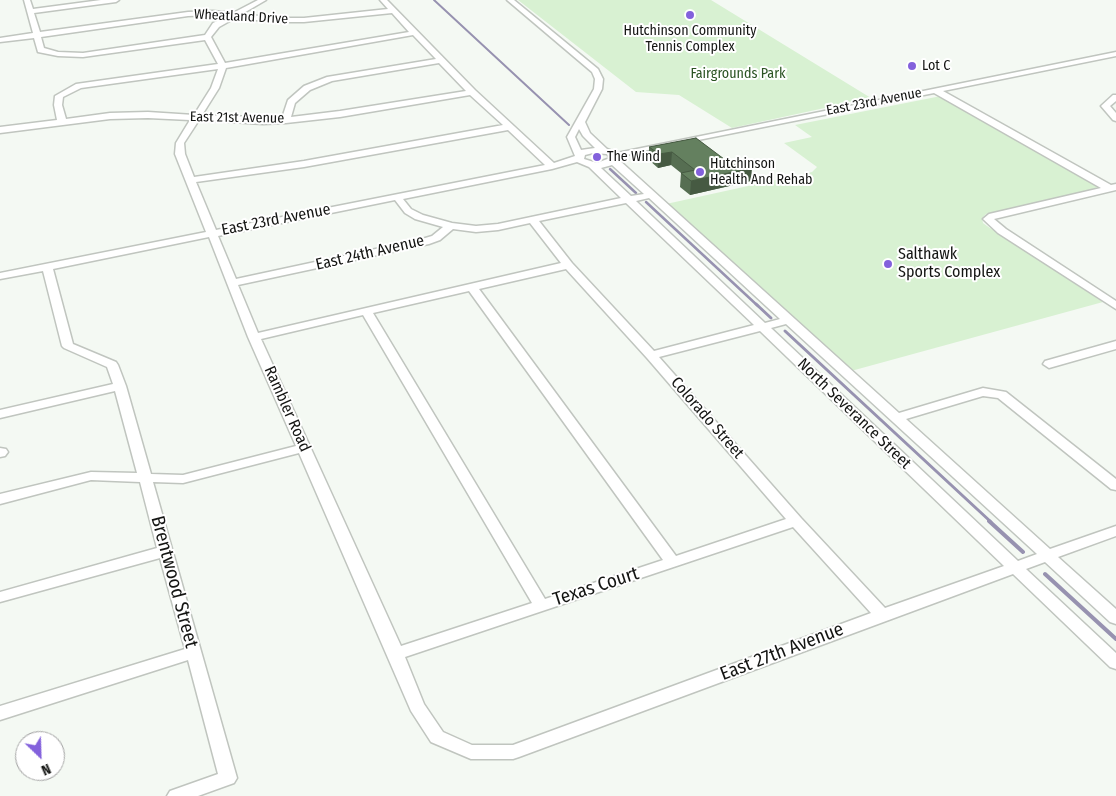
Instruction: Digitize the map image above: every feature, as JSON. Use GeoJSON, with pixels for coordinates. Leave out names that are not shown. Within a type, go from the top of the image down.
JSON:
{"type":"FeatureCollection","features":[{"type":"Feature","properties":{"kind":"street"},"geometry":{"type":"LineString","coordinates":[[27,0],[41,50],[58,54],[83,55],[206,37],[216,25],[263,0]]}},
{"type":"Feature","properties":{"kind":"street"},"geometry":{"type":"LineString","coordinates":[[30,12],[116,0]]}},
{"type":"Feature","properties":{"kind":"street"},"geometry":{"type":"LineString","coordinates":[[383,0],[472,92],[552,166]]}},
{"type":"Feature","properties":{"kind":"street"},"geometry":{"type":"LineString","coordinates":[[510,0],[595,70],[599,79],[598,89],[571,137],[583,160]]}},
{"type":"Feature","properties":{"kind":"street","name":"Wheatland Drive"},"geometry":{"type":"LineString","coordinates":[[0,40],[188,14],[232,15],[277,20],[277,24],[286,26],[295,24],[300,20],[394,11]]}},
{"type":"Feature","properties":{"kind":"street"},"geometry":{"type":"LineString","coordinates":[[62,121],[58,105],[59,96],[79,86],[223,66],[414,33]]}},
{"type":"Feature","properties":{"kind":"street"},"geometry":{"type":"LineString","coordinates":[[206,37],[223,66]]}},
{"type":"Feature","properties":{"kind":"street","name":"East 23rd Avenue"},"geometry":{"type":"LineString","coordinates":[[583,160],[588,151],[631,151],[1116,54]]}},
{"type":"Feature","properties":{"kind":"street"},"geometry":{"type":"LineString","coordinates":[[286,120],[292,102],[307,88],[330,79],[442,60]]}},
{"type":"Feature","properties":{"kind":"street","name":"Rambler Road"},"geometry":{"type":"LineString","coordinates":[[223,66],[215,88],[180,143],[179,149],[254,337],[396,654],[417,706],[437,737],[472,752],[513,752],[549,740]]}},
{"type":"Feature","properties":{"kind":"street"},"geometry":{"type":"LineString","coordinates":[[934,90],[1113,187]]}},
{"type":"Feature","properties":{"kind":"street","name":"East 21st Avenue"},"geometry":{"type":"LineString","coordinates":[[0,130],[119,115],[286,120],[340,114],[472,92]]}},
{"type":"Feature","properties":{"kind":"street"},"geometry":{"type":"LineString","coordinates":[[1116,97],[1104,106],[1116,118]]}},
{"type":"Feature","properties":{"kind":"street"},"geometry":{"type":"LineString","coordinates":[[580,122],[586,134],[604,151]]}},
{"type":"Feature","properties":{"kind":"street"},"geometry":{"type":"LineString","coordinates":[[190,180],[304,164],[508,127]]}},
{"type":"Feature","properties":{"kind":"street","name":"North Severance Street"},"geometry":{"type":"LineString","coordinates":[[604,151],[615,159],[651,195],[1116,618]]}},
{"type":"Feature","properties":{"kind":"street","name":"East 23rd Avenue"},"geometry":{"type":"LineString","coordinates":[[0,276],[583,160],[602,165],[631,151]]}},
{"type":"Feature","properties":{"kind":"street","name":"North Severance Street"},"geometry":{"type":"LineString","coordinates":[[583,160],[628,200],[1116,663]]}},
{"type":"Feature","properties":{"kind":"street"},"geometry":{"type":"LineString","coordinates":[[1113,187],[993,216],[988,219],[1002,231],[1116,306]]}},
{"type":"Feature","properties":{"kind":"street"},"geometry":{"type":"LineString","coordinates":[[396,197],[408,212],[419,217],[450,226],[486,228],[533,221],[651,195]]}},
{"type":"Feature","properties":{"kind":"street","name":"Colorado Street"},"geometry":{"type":"LineString","coordinates":[[533,221],[568,265],[652,355],[796,521],[882,615]]}},
{"type":"Feature","properties":{"kind":"street","name":"East 24th Avenue"},"geometry":{"type":"LineString","coordinates":[[233,283],[425,242],[436,238],[450,226]]}},
{"type":"Feature","properties":{"kind":"street"},"geometry":{"type":"LineString","coordinates":[[254,337],[568,265]]}},
{"type":"Feature","properties":{"kind":"street","name":"Brentwood Street"},"geometry":{"type":"LineString","coordinates":[[47,266],[68,346],[112,365],[120,386],[192,653],[228,778],[176,796]]}},
{"type":"Feature","properties":{"kind":"street"},"geometry":{"type":"LineString","coordinates":[[472,287],[673,562]]}},
{"type":"Feature","properties":{"kind":"street"},"geometry":{"type":"LineString","coordinates":[[366,311],[541,605]]}},
{"type":"Feature","properties":{"kind":"street"},"geometry":{"type":"LineString","coordinates":[[652,355],[789,320]]}},
{"type":"Feature","properties":{"kind":"street"},"geometry":{"type":"LineString","coordinates":[[1049,364],[1116,345]]}},
{"type":"Feature","properties":{"kind":"street"},"geometry":{"type":"LineString","coordinates":[[0,414],[120,386]]}},
{"type":"Feature","properties":{"kind":"street"},"geometry":{"type":"LineString","coordinates":[[896,418],[983,392],[1002,395],[1116,486]]}},
{"type":"Feature","properties":{"kind":"street"},"geometry":{"type":"LineString","coordinates":[[0,499],[91,476],[182,479],[304,448]]}},
{"type":"Feature","properties":{"kind":"street","name":"Texas Court"},"geometry":{"type":"LineString","coordinates":[[396,654],[796,521]]}},
{"type":"Feature","properties":{"kind":"street","name":"East 27th Avenue"},"geometry":{"type":"LineString","coordinates":[[549,740],[882,615],[1116,532]]}},
{"type":"Feature","properties":{"kind":"street"},"geometry":{"type":"LineString","coordinates":[[0,598],[166,551]]}},
{"type":"Feature","properties":{"kind":"street"},"geometry":{"type":"LineString","coordinates":[[0,713],[192,653]]}},
{"type":"Feature","properties":{"kind":"green space","name":"Fairgrounds Park"},"geometry":{"type":"Polygon","coordinates":[[[518,0],[711,0],[871,98],[732,128],[679,95],[636,92],[518,0]]]}},
{"type":"Feature","properties":{"kind":"green space","name":"Salthawk Sports Complex"},"geometry":{"type":"Polygon","coordinates":[[[941,96],[1100,186],[986,214],[982,218],[983,223],[987,226],[1103,302],[851,371],[666,204],[812,172],[817,167],[784,143],[812,137],[795,125],[941,96]]]}},
{"type":"Feature","properties":{"kind":"building"},"geometry":{"type":"Polygon","coordinates":[[[696,138],[732,165],[744,162],[752,168],[691,181],[681,173],[695,170],[672,152],[659,154],[649,147],[696,138]]]}},
{"type":"Feature","properties":{"kind":"waterway"},"geometry":{"type":"LineString","coordinates":[[434,0],[569,125]]}},
{"type":"Feature","properties":{"kind":"waterway"},"geometry":{"type":"LineString","coordinates":[[610,169],[636,193]]}},
{"type":"Feature","properties":{"kind":"waterway"},"geometry":{"type":"LineString","coordinates":[[646,202],[758,306]]}},
{"type":"Feature","properties":{"kind":"waterway"},"geometry":{"type":"LineString","coordinates":[[756,304],[771,318]]}},
{"type":"Feature","properties":{"kind":"waterway"},"geometry":{"type":"LineString","coordinates":[[785,331],[991,522]]}},
{"type":"Feature","properties":{"kind":"waterway"},"geometry":{"type":"LineString","coordinates":[[989,521],[1023,552]]}},
{"type":"Feature","properties":{"kind":"waterway"},"geometry":{"type":"LineString","coordinates":[[1045,574],[1116,639]]}},
{"type":"Feature","properties":{"kind":"place","name":"Hutchinson Community Tennis Complex"},"geometry":{"type":"Point","coordinates":[690,15]}},
{"type":"Feature","properties":{"kind":"place","name":"Lot C"},"geometry":{"type":"Point","coordinates":[912,66]}},
{"type":"Feature","properties":{"kind":"place","name":"The Wind"},"geometry":{"type":"Point","coordinates":[597,157]}},
{"type":"Feature","properties":{"kind":"place","name":"Hutchinson Health And Rehab"},"geometry":{"type":"Point","coordinates":[700,172]}},
{"type":"Feature","properties":{"kind":"place","name":"Salthawk Sports Complex"},"geometry":{"type":"Point","coordinates":[888,264]}}]}
